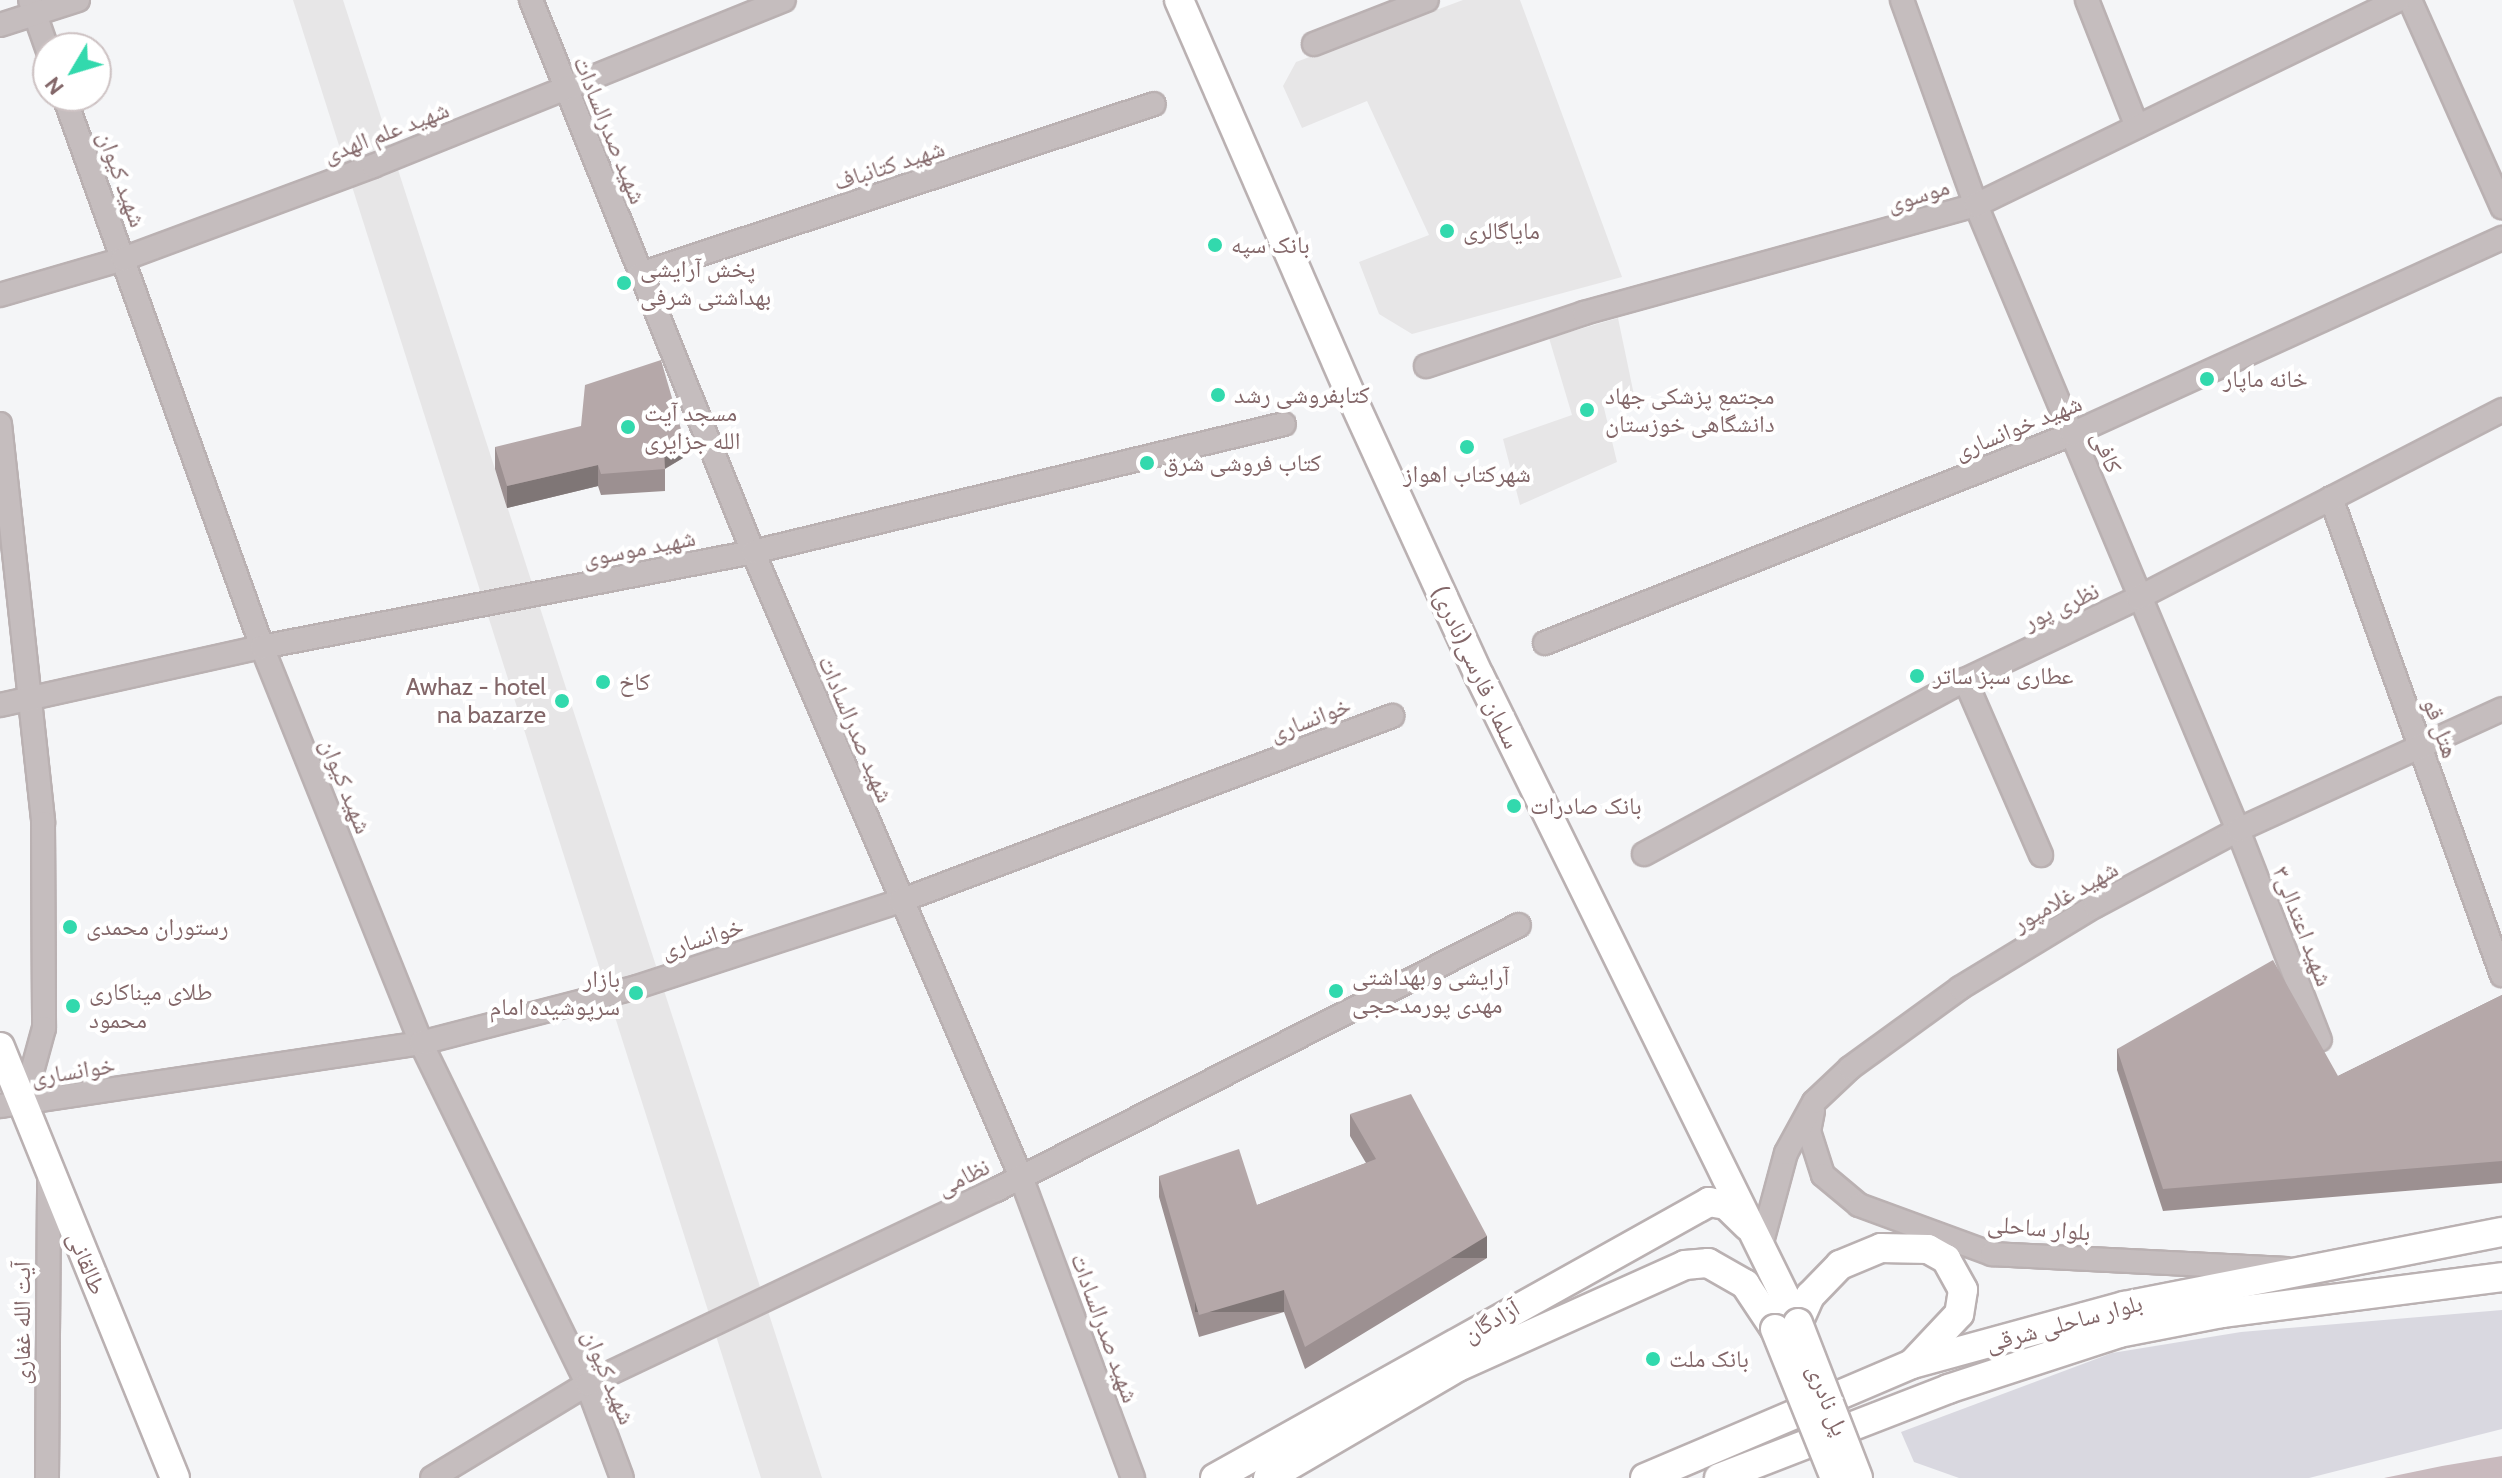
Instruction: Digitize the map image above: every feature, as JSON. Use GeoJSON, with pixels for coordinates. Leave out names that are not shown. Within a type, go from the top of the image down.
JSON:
{"type":"FeatureCollection","features":[{"type":"Feature","properties":{"kind":"main road","name":"سلمان فارسی(نادری)"},"geometry":{"type":"LineString","coordinates":[[1179,0],[1352,398],[1479,675],[1583,894],[1762,1242],[1787,1326]]}},
{"type":"Feature","properties":{"kind":"main road","name":"طالقانی"},"geometry":{"type":"LineString","coordinates":[[0,1047],[12,1106],[49,1167],[175,1478]]}},
{"type":"Feature","properties":{"kind":"main road","name":"آزادگان"},"geometry":{"type":"LineString","coordinates":[[1215,1478],[1709,1202],[1739,1215],[1762,1242]]}},
{"type":"Feature","properties":{"kind":"main road","name":"بلوار ساحلی شرقی"},"geometry":{"type":"LineString","coordinates":[[1645,1478],[1736,1435],[1912,1364],[2124,1306],[2295,1270],[2502,1232]]}},
{"type":"Feature","properties":{"kind":"main road"},"geometry":{"type":"LineString","coordinates":[[1787,1326],[1840,1265],[1881,1248],[1928,1249],[1946,1259],[1963,1290],[1959,1314],[1912,1364]]}},
{"type":"Feature","properties":{"kind":"main road","name":"آزادگان"},"geometry":{"type":"LineString","coordinates":[[1268,1478],[1458,1367],[1685,1265],[1708,1263],[1745,1284],[1787,1326]]}},
{"type":"Feature","properties":{"kind":"main road","name":"بلوار ساحلی شرقی"},"geometry":{"type":"LineString","coordinates":[[1719,1478],[1948,1389],[2119,1333],[2222,1313],[2502,1277]]}},
{"type":"Feature","properties":{"kind":"main road","name":"پل نادری"},"geometry":{"type":"LineString","coordinates":[[1787,1326],[1835,1478]]}},
{"type":"Feature","properties":{"kind":"main road","name":"پل نادری"},"geometry":{"type":"LineString","coordinates":[[1787,1326],[1858,1478]]}},
{"type":"Feature","properties":{"kind":"street"},"geometry":{"type":"LineString","coordinates":[[0,25],[32,8],[78,0]]}},
{"type":"Feature","properties":{"kind":"street","name":"شهید صدرالسادات"},"geometry":{"type":"LineString","coordinates":[[531,0],[753,552],[900,901],[1021,1177],[1133,1478]]}},
{"type":"Feature","properties":{"kind":"street","name":"شهید علم الهدی"},"geometry":{"type":"LineString","coordinates":[[0,295],[123,259],[565,89],[784,0]]}},
{"type":"Feature","properties":{"kind":"street"},"geometry":{"type":"LineString","coordinates":[[1314,44],[1427,0]]}},
{"type":"Feature","properties":{"kind":"street","name":"کافی"},"geometry":{"type":"LineString","coordinates":[[1902,0],[1976,205],[2138,598],[2238,830]]}},
{"type":"Feature","properties":{"kind":"street"},"geometry":{"type":"LineString","coordinates":[[2087,0],[2137,127]]}},
{"type":"Feature","properties":{"kind":"street","name":"موسوی"},"geometry":{"type":"LineString","coordinates":[[1426,366],[1584,313],[1976,205],[2398,0]]}},
{"type":"Feature","properties":{"kind":"street"},"geometry":{"type":"LineString","coordinates":[[2410,0],[2502,207]]}},
{"type":"Feature","properties":{"kind":"street"},"geometry":{"type":"LineString","coordinates":[[32,8],[41,32]]}},
{"type":"Feature","properties":{"kind":"street","name":"شهید کتانباف"},"geometry":{"type":"LineString","coordinates":[[640,274],[1154,104]]}},
{"type":"Feature","properties":{"kind":"street","name":"شهید کیوان"},"geometry":{"type":"LineString","coordinates":[[70,112],[262,647],[421,1043],[587,1384],[622,1478]]}},
{"type":"Feature","properties":{"kind":"street","name":"شهید خوانساری"},"geometry":{"type":"LineString","coordinates":[[1545,643],[2072,434],[2502,238]]}},
{"type":"Feature","properties":{"kind":"street","name":"نظری پور"},"geometry":{"type":"LineString","coordinates":[[1644,854],[1965,680],[2138,598],[2502,410]]}},
{"type":"Feature","properties":{"kind":"street"},"geometry":{"type":"LineString","coordinates":[[0,424],[33,698],[43,823],[44,1028],[12,1106]]}},
{"type":"Feature","properties":{"kind":"street","name":"شهید موسوی"},"geometry":{"type":"LineString","coordinates":[[0,705],[262,647],[753,552],[1284,424]]}},
{"type":"Feature","properties":{"kind":"street","name":"هتل قو"},"geometry":{"type":"LineString","coordinates":[[2331,498],[2502,975]]}},
{"type":"Feature","properties":{"kind":"street"},"geometry":{"type":"LineString","coordinates":[[1965,680],[2041,855]]}},
{"type":"Feature","properties":{"kind":"street","name":"شهید غلامپور"},"geometry":{"type":"LineString","coordinates":[[1762,1242],[1776,1179],[1814,1102],[1850,1068],[1960,988],[2095,906],[2238,830],[2418,743],[2502,709]]}},
{"type":"Feature","properties":{"kind":"street","name":"خوانساری"},"geometry":{"type":"LineString","coordinates":[[12,1106],[421,1043],[637,987],[900,901],[1392,716]]}},
{"type":"Feature","properties":{"kind":"street","name":"شهید اعتدالی۳"},"geometry":{"type":"LineString","coordinates":[[2238,830],[2320,1040]]}},
{"type":"Feature","properties":{"kind":"street","name":"نظامی"},"geometry":{"type":"LineString","coordinates":[[432,1478],[587,1384],[1021,1177],[1519,925]]}},
{"type":"Feature","properties":{"kind":"street","name":"بلوار ساحلی"},"geometry":{"type":"LineString","coordinates":[[1814,1102],[1809,1131],[1823,1175],[1859,1205],[1978,1250],[2295,1270]]}},
{"type":"Feature","properties":{"kind":"street","name":"آیت الله غفاری"},"geometry":{"type":"LineString","coordinates":[[47,1478],[49,1167]]}},
{"type":"Feature","properties":{"kind":"shaded area","name":"بازار سرپوشیده امام"},"geometry":{"type":"Polygon","coordinates":[[[293,0],[343,0],[822,1478],[761,1478],[293,0]]]}},
{"type":"Feature","properties":{"kind":"shaded area"},"geometry":{"type":"Polygon","coordinates":[[[1463,0],[1520,0],[1622,277],[1412,334],[1379,314],[1359,262],[1429,235],[1367,101],[1302,128],[1283,86],[1296,62],[1463,0]]]}},
{"type":"Feature","properties":{"kind":"shaded area","name":"مجتمع پزشکی جهاد دانشگاهی خوزستان"},"geometry":{"type":"Polygon","coordinates":[[[1618,318],[1634,395],[1603,404],[1617,462],[1520,505],[1503,439],[1572,415],[1549,338],[1618,318]]]}},
{"type":"Feature","properties":{"kind":"shaded area"},"geometry":{"type":"Polygon","coordinates":[[[2502,1310],[2502,1429],[2309,1478],[1959,1478],[1914,1462],[1901,1432],[2112,1353],[2241,1332],[2502,1310]]]}},
{"type":"Feature","properties":{"kind":"shaded area"},"geometry":{"type":"Polygon","coordinates":[[[2502,1456],[2502,1478],[2384,1478],[2442,1466],[2502,1456]]]}},
{"type":"Feature","properties":{"kind":"building","name":"مسجد آیت الله جزایری"},"geometry":{"type":"Polygon","coordinates":[[[661,360],[683,436],[664,447],[665,469],[601,474],[598,465],[507,486],[495,447],[581,426],[585,385],[661,360]]]}},
{"type":"Feature","properties":{"kind":"building"},"geometry":{"type":"Polygon","coordinates":[[[2273,960],[2338,1076],[2502,995],[2502,1161],[2163,1189],[2117,1049],[2273,960]]]}},
{"type":"Feature","properties":{"kind":"building"},"geometry":{"type":"Polygon","coordinates":[[[1411,1094],[1487,1236],[1305,1347],[1284,1290],[1199,1315],[1159,1176],[1239,1149],[1257,1205],[1376,1159],[1350,1114],[1411,1094]]]}},
{"type":"Feature","properties":{"kind":"place","name":"مایاگالری"},"geometry":{"type":"Point","coordinates":[1447,231]}},
{"type":"Feature","properties":{"kind":"place","name":"بانک سپه"},"geometry":{"type":"Point","coordinates":[1215,245]}},
{"type":"Feature","properties":{"kind":"place","name":"پخش آرایشی بهداشتی شرفی"},"geometry":{"type":"Point","coordinates":[624,283]}},
{"type":"Feature","properties":{"kind":"place","name":"خانه ماپار"},"geometry":{"type":"Point","coordinates":[2207,379]}},
{"type":"Feature","properties":{"kind":"place","name":"کتابفروشی رشد"},"geometry":{"type":"Point","coordinates":[1218,395]}},
{"type":"Feature","properties":{"kind":"place","name":"مجتمع پزشکی جهاد دانشگاهی خوزستان"},"geometry":{"type":"Point","coordinates":[1587,410]}},
{"type":"Feature","properties":{"kind":"place","name":"مسجد آیت الله جزایری"},"geometry":{"type":"Point","coordinates":[628,427]}},
{"type":"Feature","properties":{"kind":"place","name":"شهرکتاب اهواز"},"geometry":{"type":"Point","coordinates":[1467,447]}},
{"type":"Feature","properties":{"kind":"place","name":"کتاب فروشی شرق"},"geometry":{"type":"Point","coordinates":[1147,463]}},
{"type":"Feature","properties":{"kind":"place","name":"عطاری سبز ساتر"},"geometry":{"type":"Point","coordinates":[1917,676]}},
{"type":"Feature","properties":{"kind":"place","name":"کاخ"},"geometry":{"type":"Point","coordinates":[603,682]}},
{"type":"Feature","properties":{"kind":"place","name":"Awhaz - hotel na bazarze"},"geometry":{"type":"Point","coordinates":[562,701]}},
{"type":"Feature","properties":{"kind":"place","name":"بانک صادرات"},"geometry":{"type":"Point","coordinates":[1514,806]}},
{"type":"Feature","properties":{"kind":"place","name":"رستوران محمدی"},"geometry":{"type":"Point","coordinates":[70,927]}},
{"type":"Feature","properties":{"kind":"place","name":"آرایشی و بهداشتی مهدی پورمدحجی"},"geometry":{"type":"Point","coordinates":[1336,991]}},
{"type":"Feature","properties":{"kind":"place","name":"بازار سرپوشیده امام"},"geometry":{"type":"Point","coordinates":[636,993]}},
{"type":"Feature","properties":{"kind":"place","name":"طلای میناکاری محمود"},"geometry":{"type":"Point","coordinates":[73,1006]}},
{"type":"Feature","properties":{"kind":"place","name":"بانک ملت"},"geometry":{"type":"Point","coordinates":[1653,1359]}}]}
